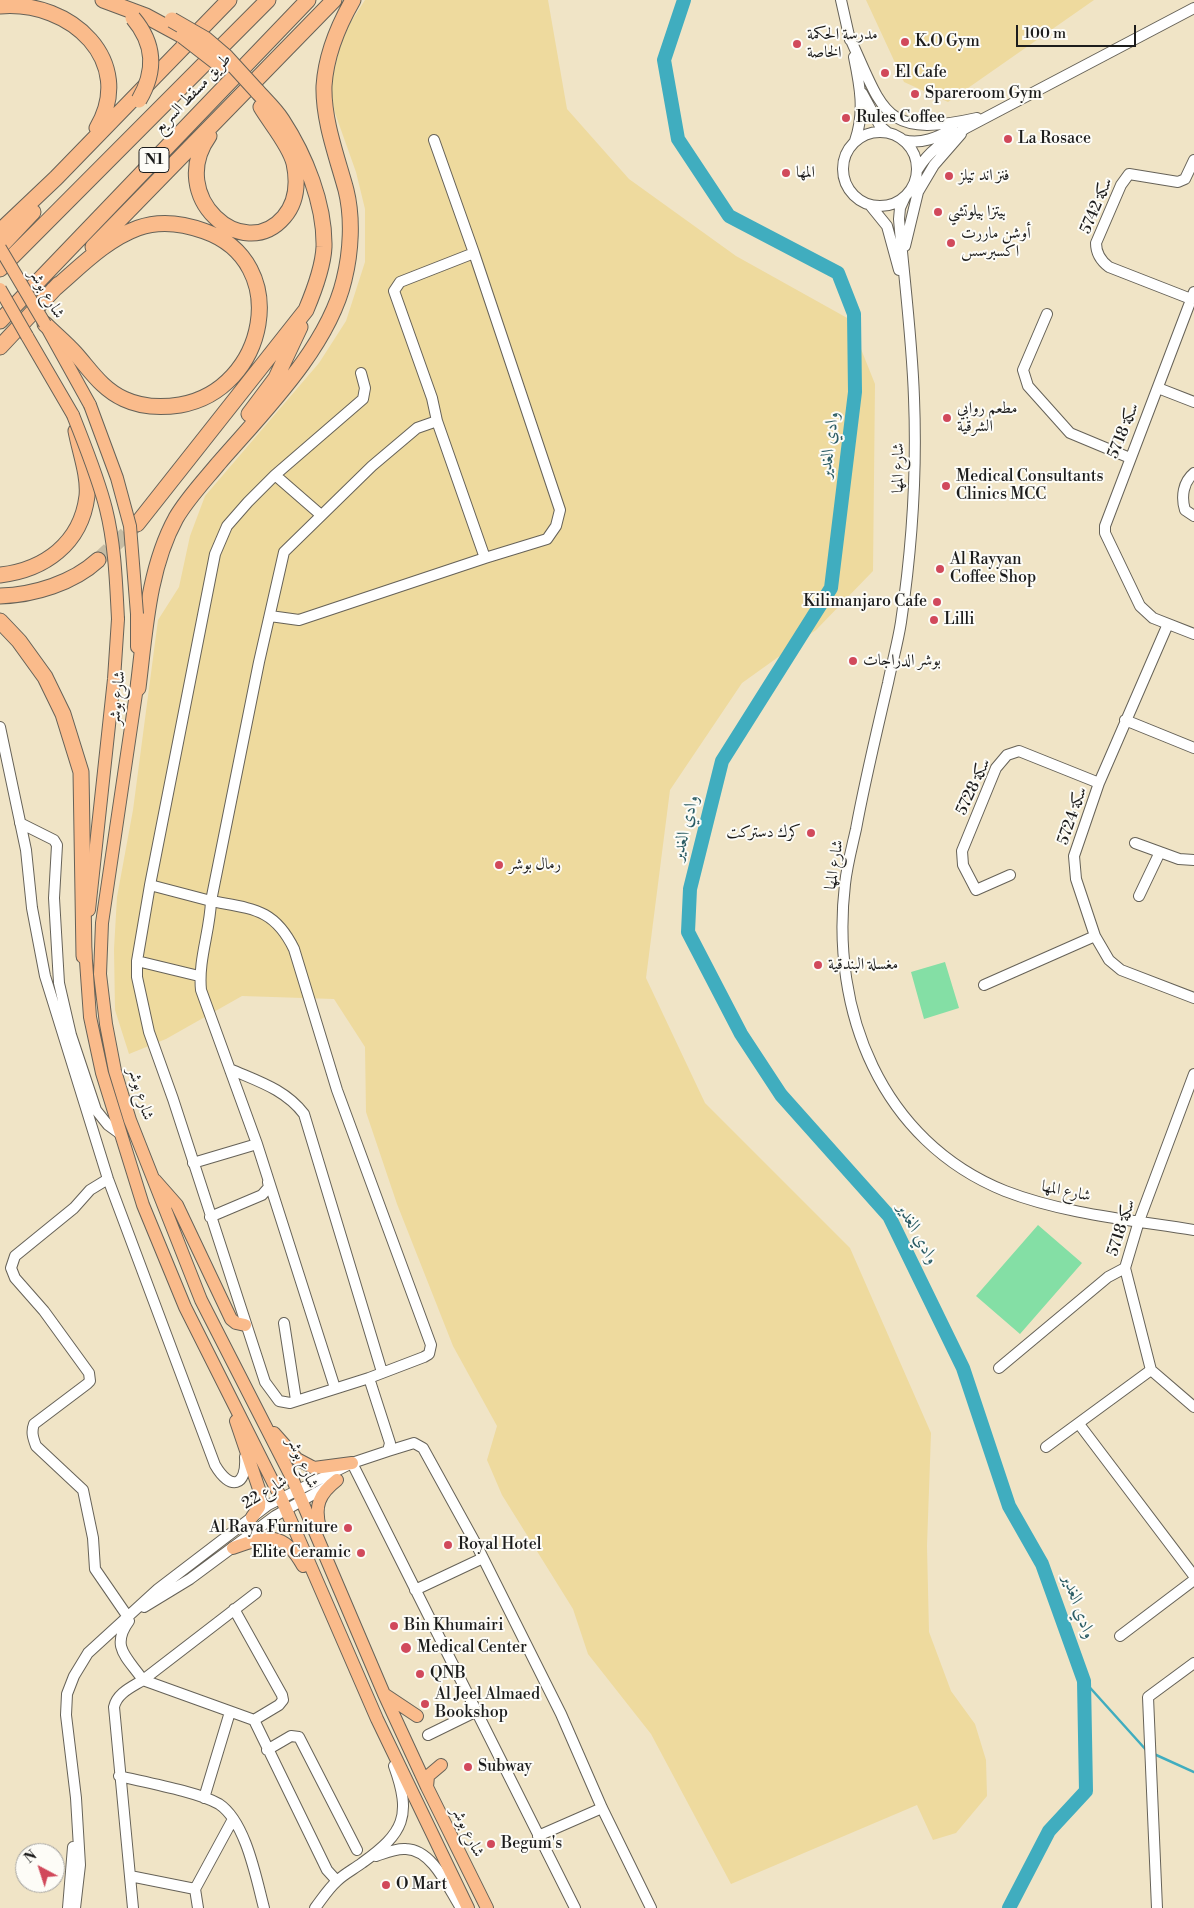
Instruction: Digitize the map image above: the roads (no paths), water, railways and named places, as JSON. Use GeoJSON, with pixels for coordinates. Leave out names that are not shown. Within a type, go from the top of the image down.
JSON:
{"type":"FeatureCollection","features":[{"type":"Feature","properties":{"kind":"highway"},"geometry":{"type":"LineString","coordinates":[[0,248],[139,100],[146,89],[152,61],[150,46],[142,28],[133,18],[98,0]]}},
{"type":"Feature","properties":{"kind":"highway"},"geometry":{"type":"LineString","coordinates":[[103,0],[146,16],[183,36],[222,66],[281,119],[300,153],[315,190],[324,248],[319,275],[302,323],[276,378],[173,515],[161,541],[157,554],[157,567]]}},
{"type":"Feature","properties":{"kind":"highway"},"geometry":{"type":"LineString","coordinates":[[129,0],[172,20],[205,39],[226,56],[257,96],[294,162],[296,193],[294,202],[289,212],[273,229],[258,232],[242,232],[219,222],[213,217],[202,200],[196,186],[195,167],[203,145],[236,100]]}},
{"type":"Feature","properties":{"kind":"highway"},"geometry":{"type":"LineString","coordinates":[[0,231],[56,178],[229,0]]}},
{"type":"Feature","properties":{"kind":"highway","name":"طريق مسقط السريع"},"geometry":{"type":"LineString","coordinates":[[0,269],[268,0]]}},
{"type":"Feature","properties":{"kind":"highway","name":"طريق مسقط السريع"},"geometry":{"type":"LineString","coordinates":[[0,321],[308,0]]}},
{"type":"Feature","properties":{"kind":"highway"},"geometry":{"type":"LineString","coordinates":[[0,347],[52,290],[334,0]]}},
{"type":"Feature","properties":{"kind":"highway"},"geometry":{"type":"LineString","coordinates":[[138,688],[149,605],[157,567],[167,538],[186,504],[307,358],[328,318],[344,281],[350,240],[349,207],[326,114],[324,85],[334,39],[353,0]]}},
{"type":"Feature","properties":{"kind":"highway"},"geometry":{"type":"LineString","coordinates":[[0,6],[33,3],[48,7],[75,19],[89,32],[101,48],[106,61],[110,74],[110,94],[106,111],[98,127],[56,178]]}},
{"type":"Feature","properties":{"kind":"highway"},"geometry":{"type":"LineString","coordinates":[[45,324],[76,353],[90,373],[107,388],[124,399],[158,407],[209,396],[229,381],[238,371],[253,347],[260,319],[256,286],[250,272],[233,248],[208,232],[175,224],[154,224],[120,236],[101,249],[52,290]]}},
{"type":"Feature","properties":{"kind":"highway"},"geometry":{"type":"LineString","coordinates":[[137,524],[306,310]]}},
{"type":"Feature","properties":{"kind":"highway"},"geometry":{"type":"LineString","coordinates":[[0,576],[20,573],[51,559],[70,540],[77,527],[87,496],[73,415]]}},
{"type":"Feature","properties":{"kind":"highway"},"geometry":{"type":"LineString","coordinates":[[0,596],[24,594],[71,579],[88,570],[98,560]]}},
{"type":"Feature","properties":{"kind":"highway"},"geometry":{"type":"LineString","coordinates":[[0,621],[19,640],[45,677],[63,714],[79,765],[83,816],[84,956]]}},
{"type":"Feature","properties":{"kind":"main road","name":"شارع بوشر"},"geometry":{"type":"LineString","coordinates":[[0,248],[90,405],[117,478],[130,526],[137,614],[138,688],[103,914],[100,974],[106,1024],[115,1071],[130,1120],[151,1177],[201,1300],[266,1424],[384,1694],[427,1787],[487,1908]]}},
{"type":"Feature","properties":{"kind":"main road","name":"شارع بوشر"},"geometry":{"type":"LineString","coordinates":[[0,289],[73,415],[99,484],[115,558],[118,619],[114,679],[84,956],[90,1017],[102,1073],[119,1133],[143,1205],[182,1297],[284,1504],[377,1719],[468,1908]]}},
{"type":"Feature","properties":{"kind":"main road"},"geometry":{"type":"LineString","coordinates":[[151,1177],[163,1187],[177,1205],[231,1319],[233,1322],[245,1325]]}},
{"type":"Feature","properties":{"kind":"main road"},"geometry":{"type":"LineString","coordinates":[[221,1376],[261,1500],[259,1507],[252,1517]]}},
{"type":"Feature","properties":{"kind":"main road"},"geometry":{"type":"LineString","coordinates":[[266,1424],[297,1460],[306,1465],[323,1468],[352,1463]]}},
{"type":"Feature","properties":{"kind":"main road"},"geometry":{"type":"LineString","coordinates":[[326,1559],[327,1547],[320,1530],[316,1508],[318,1500],[325,1490],[337,1480]]}},
{"type":"Feature","properties":{"kind":"main road"},"geometry":{"type":"LineString","coordinates":[[233,1548],[266,1538],[282,1540],[292,1547],[337,1629]]}},
{"type":"Feature","properties":{"kind":"main road"},"geometry":{"type":"LineString","coordinates":[[384,1694],[417,1716]]}},
{"type":"Feature","properties":{"kind":"main road"},"geometry":{"type":"LineString","coordinates":[[427,1787],[428,1776],[441,1765]]}},
{"type":"Feature","properties":{"kind":"street"},"geometry":{"type":"LineString","coordinates":[[841,0],[862,92],[880,126],[911,148],[918,169]]}},
{"type":"Feature","properties":{"kind":"street"},"geometry":{"type":"LineString","coordinates":[[862,92],[859,130],[843,161],[845,182],[857,199],[870,205],[882,206],[893,204],[905,197],[913,186],[918,169],[936,147],[966,128],[1194,8]]}},
{"type":"Feature","properties":{"kind":"street"},"geometry":{"type":"LineString","coordinates":[[849,36],[876,96],[894,116],[914,125],[927,127],[977,118]]}},
{"type":"Feature","properties":{"kind":"street"},"geometry":{"type":"LineString","coordinates":[[902,140],[916,142],[937,137],[977,118],[1005,108]]}},
{"type":"Feature","properties":{"kind":"street"},"geometry":{"type":"LineString","coordinates":[[903,256],[918,192],[934,165],[966,128]]}},
{"type":"Feature","properties":{"kind":"street"},"geometry":{"type":"LineString","coordinates":[[855,141],[870,133],[888,132]]}},
{"type":"Feature","properties":{"kind":"street"},"geometry":{"type":"LineString","coordinates":[[270,616],[299,620],[546,539],[556,526],[560,510],[434,140]]}},
{"type":"Feature","properties":{"kind":"street","name":"سكة 5742"},"geometry":{"type":"LineString","coordinates":[[1193,295],[1109,267],[1103,262],[1096,249],[1096,243],[1121,186],[1129,174],[1178,182],[1185,179],[1194,160]]}},
{"type":"Feature","properties":{"kind":"street","name":"شارع المها"},"geometry":{"type":"LineString","coordinates":[[905,197],[900,208],[899,219],[914,399],[915,459],[912,527],[901,625],[845,883],[845,955],[849,990],[858,1029],[873,1067],[897,1108],[910,1125],[945,1158],[986,1182],[1029,1199],[1057,1206],[1194,1230]]}},
{"type":"Feature","properties":{"kind":"street","name":"شارع المها"},"geometry":{"type":"LineString","coordinates":[[870,205],[887,226],[905,290]]}},
{"type":"Feature","properties":{"kind":"street"},"geometry":{"type":"LineString","coordinates":[[474,253],[400,282],[394,291],[485,558]]}},
{"type":"Feature","properties":{"kind":"street","name":"سكة 5718"},"geometry":{"type":"LineString","coordinates":[[1193,295],[1107,516],[1106,533],[1140,606],[1154,618],[1194,634]]}},
{"type":"Feature","properties":{"kind":"street"},"geometry":{"type":"LineString","coordinates":[[1047,314],[1023,370],[1028,386],[1070,433],[1130,458]]}},
{"type":"Feature","properties":{"kind":"street"},"geometry":{"type":"LineString","coordinates":[[150,885],[251,909],[271,918],[285,931],[294,949],[337,1090],[431,1346],[429,1354],[424,1357],[369,1378],[290,1402],[279,1400],[269,1388],[245,1325],[146,1023],[139,992],[137,960],[150,885],[215,554],[226,526],[275,475],[363,399],[366,388],[361,373]]}},
{"type":"Feature","properties":{"kind":"street"},"geometry":{"type":"LineString","coordinates":[[1158,388],[1194,402]]}},
{"type":"Feature","properties":{"kind":"street"},"geometry":{"type":"LineString","coordinates":[[335,1388],[257,1144],[201,990],[199,976],[210,921],[211,901],[284,552],[372,466],[417,428],[437,421]]}},
{"type":"Feature","properties":{"kind":"street"},"geometry":{"type":"LineString","coordinates":[[1194,473],[1189,477],[1182,492],[1182,498],[1185,510],[1194,516]]}},
{"type":"Feature","properties":{"kind":"street"},"geometry":{"type":"LineString","coordinates":[[275,475],[320,515]]}},
{"type":"Feature","properties":{"kind":"street","name":"سكة 5724"},"geometry":{"type":"LineString","coordinates":[[1168,624],[1099,784],[1074,856],[1076,879],[1095,936],[1109,960],[1121,970],[1194,998]]}},
{"type":"Feature","properties":{"kind":"street"},"geometry":{"type":"LineString","coordinates":[[1125,720],[1194,748]]}},
{"type":"Feature","properties":{"kind":"street"},"geometry":{"type":"LineString","coordinates":[[0,727],[26,850],[32,908],[44,976],[108,1179],[215,1465],[228,1481],[234,1482],[242,1479],[246,1472],[243,1443]]}},
{"type":"Feature","properties":{"kind":"street","name":"سكة 5728"},"geometry":{"type":"LineString","coordinates":[[1010,875],[976,890],[963,865],[962,851],[996,768],[1007,755],[1019,752],[1099,784]]}},
{"type":"Feature","properties":{"kind":"street"},"geometry":{"type":"LineString","coordinates":[[20,823],[54,840],[57,845],[54,898],[57,970],[71,1035],[96,1110],[108,1125],[119,1133]]}},
{"type":"Feature","properties":{"kind":"street"},"geometry":{"type":"LineString","coordinates":[[26,850],[43,835]]}},
{"type":"Feature","properties":{"kind":"street"},"geometry":{"type":"LineString","coordinates":[[1135,843],[1179,859],[1194,860]]}},
{"type":"Feature","properties":{"kind":"street"},"geometry":{"type":"LineString","coordinates":[[1139,896],[1160,852]]}},
{"type":"Feature","properties":{"kind":"street"},"geometry":{"type":"LineString","coordinates":[[984,985],[1095,936]]}},
{"type":"Feature","properties":{"kind":"street"},"geometry":{"type":"LineString","coordinates":[[137,960],[199,976]]}},
{"type":"Feature","properties":{"kind":"street"},"geometry":{"type":"LineString","coordinates":[[230,1069],[279,1090],[294,1100],[304,1114],[382,1372]]}},
{"type":"Feature","properties":{"kind":"street","name":"سكة 5718"},"geometry":{"type":"LineString","coordinates":[[1151,1370],[1125,1268],[1139,1221],[1193,1077]]}},
{"type":"Feature","properties":{"kind":"street"},"geometry":{"type":"LineString","coordinates":[[193,1163],[257,1144]]}},
{"type":"Feature","properties":{"kind":"street"},"geometry":{"type":"LineString","coordinates":[[210,1217],[262,1195],[269,1188],[267,1178]]}},
{"type":"Feature","properties":{"kind":"street"},"geometry":{"type":"LineString","coordinates":[[108,1179],[90,1190],[74,1208],[15,1256],[11,1268],[14,1278],[44,1311],[89,1373],[90,1380],[34,1424],[32,1430],[33,1438],[36,1446],[83,1490],[93,1538],[95,1570],[132,1614],[122,1632],[119,1645],[143,1680],[254,1720],[327,1870],[337,1881]]}},
{"type":"Feature","properties":{"kind":"street"},"geometry":{"type":"LineString","coordinates":[[999,1368],[1108,1276],[1125,1268]]}},
{"type":"Feature","properties":{"kind":"street"},"geometry":{"type":"LineString","coordinates":[[284,1323],[296,1400]]}},
{"type":"Feature","properties":{"kind":"street"},"geometry":{"type":"LineString","coordinates":[[1046,1448],[1151,1370],[1194,1407]]}},
{"type":"Feature","properties":{"kind":"street"},"geometry":{"type":"LineString","coordinates":[[369,1378],[390,1437],[388,1451]]}},
{"type":"Feature","properties":{"kind":"street"},"geometry":{"type":"LineString","coordinates":[[1079,1424],[1194,1578],[1120,1636]]}},
{"type":"Feature","properties":{"kind":"street"},"geometry":{"type":"LineString","coordinates":[[575,1908],[352,1463],[414,1443],[422,1448],[483,1558],[561,1714],[602,1808],[651,1908]]}},
{"type":"Feature","properties":{"kind":"street","name":"شارع 22"},"geometry":{"type":"LineString","coordinates":[[299,1496],[337,1480],[352,1463]]}},
{"type":"Feature","properties":{"kind":"street","name":"شارع 22"},"geometry":{"type":"LineString","coordinates":[[75,1908],[80,1865],[76,1798],[66,1715],[67,1694],[74,1676],[88,1653],[177,1574],[252,1517],[299,1496],[352,1463]]}},
{"type":"Feature","properties":{"kind":"street","name":"شارع 22"},"geometry":{"type":"LineString","coordinates":[[132,1614],[163,1598],[233,1548],[284,1504]]}},
{"type":"Feature","properties":{"kind":"street"},"geometry":{"type":"LineString","coordinates":[[415,1590],[483,1558]]}},
{"type":"Feature","properties":{"kind":"street"},"geometry":{"type":"LineString","coordinates":[[133,1908],[119,1776],[114,1707],[116,1700],[256,1593]]}},
{"type":"Feature","properties":{"kind":"street"},"geometry":{"type":"LineString","coordinates":[[234,1609],[283,1700],[279,1705],[254,1720]]}},
{"type":"Feature","properties":{"kind":"street"},"geometry":{"type":"LineString","coordinates":[[1157,1908],[1148,1697],[1194,1663]]}},
{"type":"Feature","properties":{"kind":"street"},"geometry":{"type":"LineString","coordinates":[[428,1735],[477,1710]]}},
{"type":"Feature","properties":{"kind":"street"},"geometry":{"type":"LineString","coordinates":[[204,1798],[230,1712]]}},
{"type":"Feature","properties":{"kind":"street"},"geometry":{"type":"LineString","coordinates":[[315,1908],[337,1881],[368,1859],[394,1837],[401,1820],[404,1806],[402,1787],[377,1719]]}},
{"type":"Feature","properties":{"kind":"street"},"geometry":{"type":"LineString","coordinates":[[267,1750],[291,1736],[299,1737],[357,1850]]}},
{"type":"Feature","properties":{"kind":"street"},"geometry":{"type":"LineString","coordinates":[[119,1776],[204,1798],[219,1805],[233,1820],[252,1864],[264,1908]]}},
{"type":"Feature","properties":{"kind":"street"},"geometry":{"type":"LineString","coordinates":[[68,1908],[76,1798]]}},
{"type":"Feature","properties":{"kind":"street"},"geometry":{"type":"LineString","coordinates":[[538,1836],[602,1808]]}},
{"type":"Feature","properties":{"kind":"street"},"geometry":{"type":"LineString","coordinates":[[198,1908],[195,1889],[233,1820]]}},
{"type":"Feature","properties":{"kind":"street"},"geometry":{"type":"LineString","coordinates":[[368,1859],[396,1849],[408,1848],[417,1852],[433,1863],[461,1908]]}},
{"type":"Feature","properties":{"kind":"street"},"geometry":{"type":"LineString","coordinates":[[130,1876],[195,1889]]}},
{"type":"Feature","properties":{"kind":"waterway","name":"وادي الغدير"},"geometry":{"type":"LineString","coordinates":[[684,0],[664,60],[678,139],[729,216],[838,273],[854,314],[855,392],[831,588],[722,761],[690,889],[688,932],[741,1034],[781,1095],[889,1216],[963,1368],[1009,1506],[1042,1564],[1084,1681],[1086,1791],[1049,1831],[1009,1908]]}},
{"type":"Feature","properties":{"kind":"waterway","name":"وادي الغدير"},"geometry":{"type":"LineString","coordinates":[[1084,1681],[1147,1751]]}},
{"type":"Feature","properties":{"kind":"waterway","name":"وادي الغدير"},"geometry":{"type":"LineString","coordinates":[[1154,1754],[1194,1772]]}},
{"type":"Feature","properties":{"kind":"tunnel"},"geometry":{"type":"LineString","coordinates":[[98,560],[137,524]]}},
{"type":"Feature","properties":{"kind":"place","name":"K.O Gym"},"geometry":{"type":"Point","coordinates":[905,42]}},
{"type":"Feature","properties":{"kind":"place","name":"مدرسة الحكمة الخاصة"},"geometry":{"type":"Point","coordinates":[797,44]}},
{"type":"Feature","properties":{"kind":"place","name":"El Cafe"},"geometry":{"type":"Point","coordinates":[885,73]}},
{"type":"Feature","properties":{"kind":"place","name":"Spareroom Gym"},"geometry":{"type":"Point","coordinates":[915,94]}},
{"type":"Feature","properties":{"kind":"place","name":"Rules Coffee"},"geometry":{"type":"Point","coordinates":[846,118]}},
{"type":"Feature","properties":{"kind":"place","name":"La Rosace"},"geometry":{"type":"Point","coordinates":[1008,139]}},
{"type":"Feature","properties":{"kind":"place","name":"المها"},"geometry":{"type":"Point","coordinates":[786,173]}},
{"type":"Feature","properties":{"kind":"place","name":"فنز اند تيلز"},"geometry":{"type":"Point","coordinates":[949,176]}},
{"type":"Feature","properties":{"kind":"place","name":"بيتزا بيلوتشي"},"geometry":{"type":"Point","coordinates":[938,212]}},
{"type":"Feature","properties":{"kind":"place","name":"أوشن ماررت اكسبرسس"},"geometry":{"type":"Point","coordinates":[951,243]}},
{"type":"Feature","properties":{"kind":"place","name":"مطعم روابي الشرقية"},"geometry":{"type":"Point","coordinates":[947,418]}},
{"type":"Feature","properties":{"kind":"place","name":"Medical Consultants Clinics MCC"},"geometry":{"type":"Point","coordinates":[946,486]}},
{"type":"Feature","properties":{"kind":"place","name":"Al Rayyan Coffee Shop"},"geometry":{"type":"Point","coordinates":[940,569]}},
{"type":"Feature","properties":{"kind":"place","name":"Kilimanjaro Cafe"},"geometry":{"type":"Point","coordinates":[937,602]}},
{"type":"Feature","properties":{"kind":"place","name":"Lilli"},"geometry":{"type":"Point","coordinates":[934,620]}},
{"type":"Feature","properties":{"kind":"place","name":"بوشر الدراجات"},"geometry":{"type":"Point","coordinates":[853,661]}},
{"type":"Feature","properties":{"kind":"place","name":"كرك دستركت"},"geometry":{"type":"Point","coordinates":[811,833]}},
{"type":"Feature","properties":{"kind":"place","name":"رمال بوشر"},"geometry":{"type":"Point","coordinates":[499,865]}},
{"type":"Feature","properties":{"kind":"place","name":"مغسلة البندقية"},"geometry":{"type":"Point","coordinates":[818,965]}},
{"type":"Feature","properties":{"kind":"place","name":"Al Raya Furniture"},"geometry":{"type":"Point","coordinates":[348,1528]}},
{"type":"Feature","properties":{"kind":"place","name":"Royal Hotel"},"geometry":{"type":"Point","coordinates":[448,1545]}},
{"type":"Feature","properties":{"kind":"place","name":"Elite Ceramic"},"geometry":{"type":"Point","coordinates":[361,1553]}},
{"type":"Feature","properties":{"kind":"place","name":"Bin Khumairi"},"geometry":{"type":"Point","coordinates":[394,1626]}},
{"type":"Feature","properties":{"kind":"place","name":"Medical Center"},"geometry":{"type":"Point","coordinates":[406,1648]}},
{"type":"Feature","properties":{"kind":"place","name":"QNB"},"geometry":{"type":"Point","coordinates":[420,1674]}},
{"type":"Feature","properties":{"kind":"place","name":"Al Jeel Almaed Bookshop"},"geometry":{"type":"Point","coordinates":[425,1704]}},
{"type":"Feature","properties":{"kind":"place","name":"Subway"},"geometry":{"type":"Point","coordinates":[468,1767]}},
{"type":"Feature","properties":{"kind":"place","name":"Begum's"},"geometry":{"type":"Point","coordinates":[491,1844]}},
{"type":"Feature","properties":{"kind":"place","name":"O Mart"},"geometry":{"type":"Point","coordinates":[386,1885]}}]}
